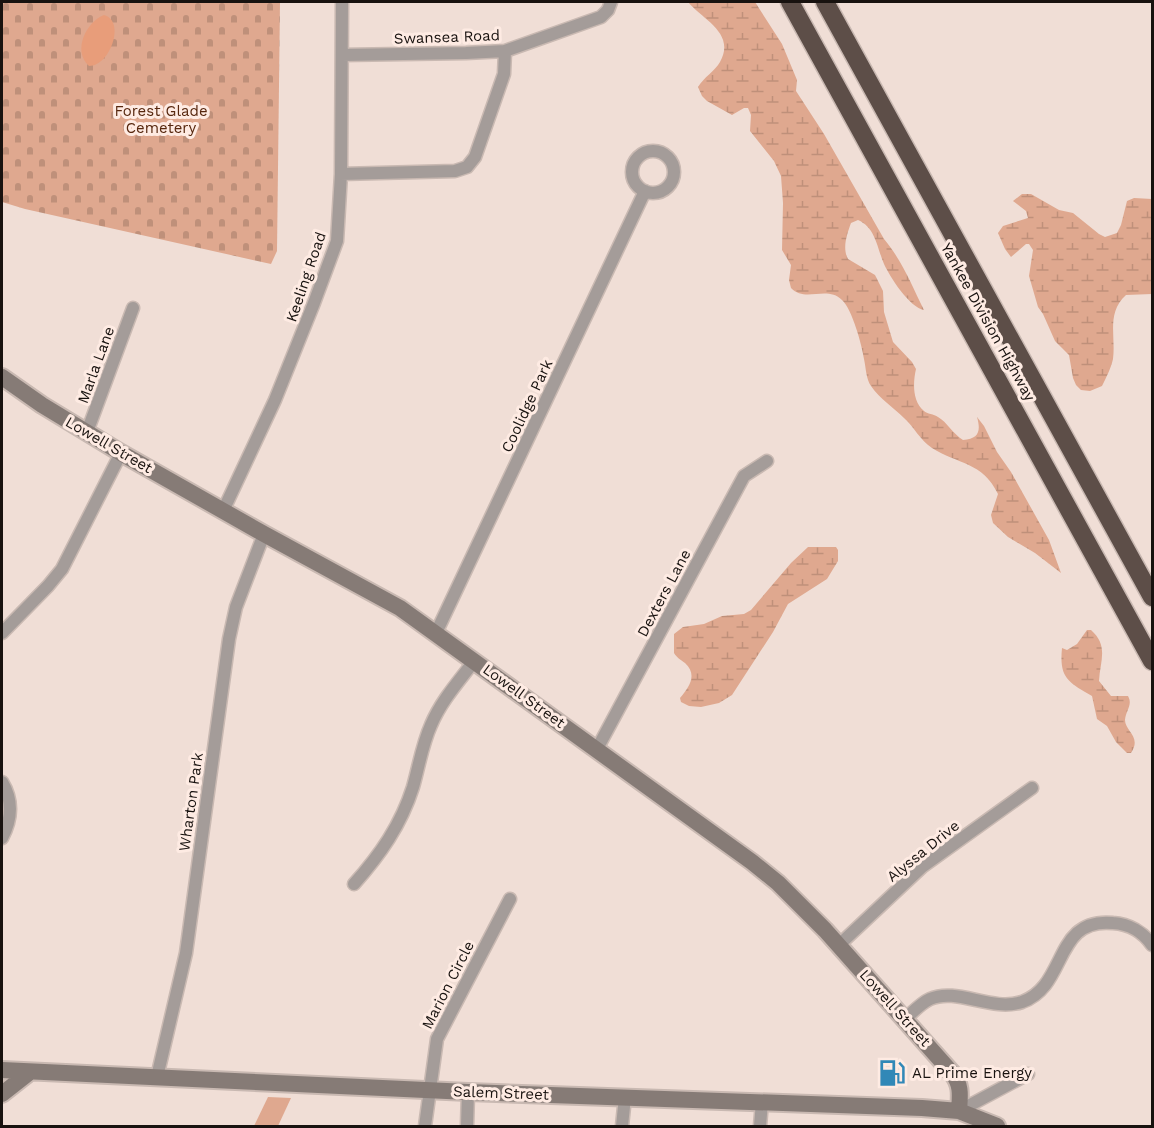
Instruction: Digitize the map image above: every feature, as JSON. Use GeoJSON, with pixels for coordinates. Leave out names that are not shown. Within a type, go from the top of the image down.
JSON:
{"type":"FeatureCollection","features":[{"type":"Feature","properties":{"kind":"highway","name":"Yankee Division Highway"},"geometry":{"type":"LineString","coordinates":[[790,2],[1152,661]]}},
{"type":"Feature","properties":{"kind":"highway","name":"Yankee Division Highway"},"geometry":{"type":"LineString","coordinates":[[825,2],[1152,597]]}},
{"type":"Feature","properties":{"kind":"main road","name":"Lowell Street"},"geometry":{"type":"LineString","coordinates":[[2,377],[42,405],[121,453],[390,602],[475,660],[715,834],[795,899],[905,1019],[957,1079],[961,1094],[959,1111]]}},
{"type":"Feature","properties":{"kind":"main road","name":"Salem Street"},"geometry":{"type":"LineString","coordinates":[[2,1070],[468,1092],[901,1107],[959,1111],[997,1126]]}},
{"type":"Feature","properties":{"kind":"main road"},"geometry":{"type":"LineString","coordinates":[[3,1090],[30,1072]]}},
{"type":"Feature","properties":{"kind":"street","name":"Keeling Road"},"geometry":{"type":"LineString","coordinates":[[223,511],[270,410],[335,247],[341,174],[342,2]]}},
{"type":"Feature","properties":{"kind":"street","name":"Swansea Road"},"geometry":{"type":"LineString","coordinates":[[342,54],[505,51],[601,17],[608,10],[611,2]]}},
{"type":"Feature","properties":{"kind":"street"},"geometry":{"type":"LineString","coordinates":[[341,174],[455,171],[467,167],[475,157],[504,74],[505,51]]}},
{"type":"Feature","properties":{"kind":"street","name":"Coolidge Park"},"geometry":{"type":"LineString","coordinates":[[436,633],[645,191]]}},
{"type":"Feature","properties":{"kind":"street","name":"Marla Lane"},"geometry":{"type":"LineString","coordinates":[[87,432],[133,308]]}},
{"type":"Feature","properties":{"kind":"street"},"geometry":{"type":"LineString","coordinates":[[2,633],[62,569],[121,453]]}},
{"type":"Feature","properties":{"kind":"street","name":"Dexters Lane"},"geometry":{"type":"LineString","coordinates":[[597,749],[744,476],[767,461]]}},
{"type":"Feature","properties":{"kind":"street","name":"Wharton Park"},"geometry":{"type":"LineString","coordinates":[[157,1077],[188,944],[229,639],[240,595],[264,534]]}},
{"type":"Feature","properties":{"kind":"street"},"geometry":{"type":"LineString","coordinates":[[354,884],[377,857],[399,822],[414,784],[423,744],[432,721],[475,660]]}},
{"type":"Feature","properties":{"kind":"street"},"geometry":{"type":"LineString","coordinates":[[2,782],[9,798],[10,811],[2,838]]}},
{"type":"Feature","properties":{"kind":"street","name":"Alyssa Drive"},"geometry":{"type":"LineString","coordinates":[[839,945],[922,867],[1032,788]]}},
{"type":"Feature","properties":{"kind":"street","name":"Marion Circle"},"geometry":{"type":"LineString","coordinates":[[424,1126],[437,1040],[510,899]]}},
{"type":"Feature","properties":{"kind":"street"},"geometry":{"type":"LineString","coordinates":[[905,1019],[924,1003],[939,997],[955,997],[1000,1005],[1022,1002],[1034,996],[1052,978],[1069,940],[1089,925],[1110,922],[1124,925],[1138,931],[1152,945]]}},
{"type":"Feature","properties":{"kind":"street"},"geometry":{"type":"LineString","coordinates":[[959,1111],[1028,1074]]}},
{"type":"Feature","properties":{"kind":"street"},"geometry":{"type":"LineString","coordinates":[[467,1126],[468,1092]]}},
{"type":"Feature","properties":{"kind":"street"},"geometry":{"type":"LineString","coordinates":[[622,1126],[625,1097]]}},
{"type":"Feature","properties":{"kind":"street"},"geometry":{"type":"LineString","coordinates":[[760,1126],[762,1102]]}},
{"type":"Feature","properties":{"kind":"green space","name":"Forest Glade Cemetery"},"geometry":{"type":"Polygon","coordinates":[[[2,2],[280,2],[277,251],[271,264],[2,202],[2,2]]]}},
{"type":"Feature","properties":{"kind":"green space"},"geometry":{"type":"Polygon","coordinates":[[[688,2],[755,2],[782,44],[797,80],[796,91],[824,134],[884,239],[902,265],[924,310],[906,298],[895,283],[884,264],[869,228],[858,220],[851,223],[846,241],[846,255],[848,259],[875,275],[883,291],[884,312],[893,342],[916,369],[914,385],[917,402],[924,411],[941,419],[963,440],[972,438],[978,433],[977,417],[1049,540],[1061,573],[1035,553],[1008,537],[993,523],[991,515],[998,494],[985,476],[969,465],[928,445],[908,422],[875,391],[868,380],[856,328],[842,300],[830,294],[803,294],[791,288],[789,280],[791,265],[782,250],[781,176],[774,161],[750,131],[751,115],[748,108],[732,115],[702,96],[698,87],[720,62],[724,52],[724,43],[716,28],[688,2]]]}},
{"type":"Feature","properties":{"kind":"green space"},"geometry":{"type":"Polygon","coordinates":[[[1022,194],[1031,194],[1059,210],[1073,213],[1105,237],[1117,233],[1127,201],[1134,198],[1152,199],[1152,294],[1126,295],[1120,302],[1114,317],[1114,350],[1111,366],[1102,386],[1090,391],[1081,390],[1076,385],[1069,355],[1055,341],[1038,307],[1029,276],[1033,250],[1029,244],[1026,244],[1011,257],[998,233],[1003,226],[1028,218],[1026,211],[1013,201],[1022,194]]]}},
{"type":"Feature","properties":{"kind":"green space"},"geometry":{"type":"Polygon","coordinates":[[[808,547],[836,547],[838,561],[827,579],[788,604],[773,632],[732,695],[719,703],[701,707],[689,706],[681,702],[680,698],[692,676],[689,667],[674,653],[674,634],[683,627],[704,624],[722,616],[744,614],[751,610],[791,563],[808,547]]]}},
{"type":"Feature","properties":{"kind":"green space"},"geometry":{"type":"Polygon","coordinates":[[[1087,630],[1091,630],[1097,636],[1102,648],[1099,681],[1111,696],[1128,696],[1130,705],[1125,720],[1135,743],[1131,753],[1127,753],[1116,742],[1107,726],[1097,719],[1092,696],[1071,683],[1064,673],[1062,648],[1067,650],[1077,644],[1087,630]]]}},
{"type":"Feature","properties":{"kind":"green space"},"geometry":{"type":"Polygon","coordinates":[[[268,1097],[291,1098],[278,1126],[254,1126],[268,1097]]]}},
{"type":"Feature","properties":{"kind":"shaded area"},"geometry":{"type":"Polygon","coordinates":[[[104,15],[111,19],[114,26],[113,43],[103,59],[89,66],[82,53],[83,38],[92,24],[104,15]]]}},
{"type":"Feature","properties":{"kind":"place","name":"AL Prime Energy"},"geometry":{"type":"Point","coordinates":[892,1073]}}]}
